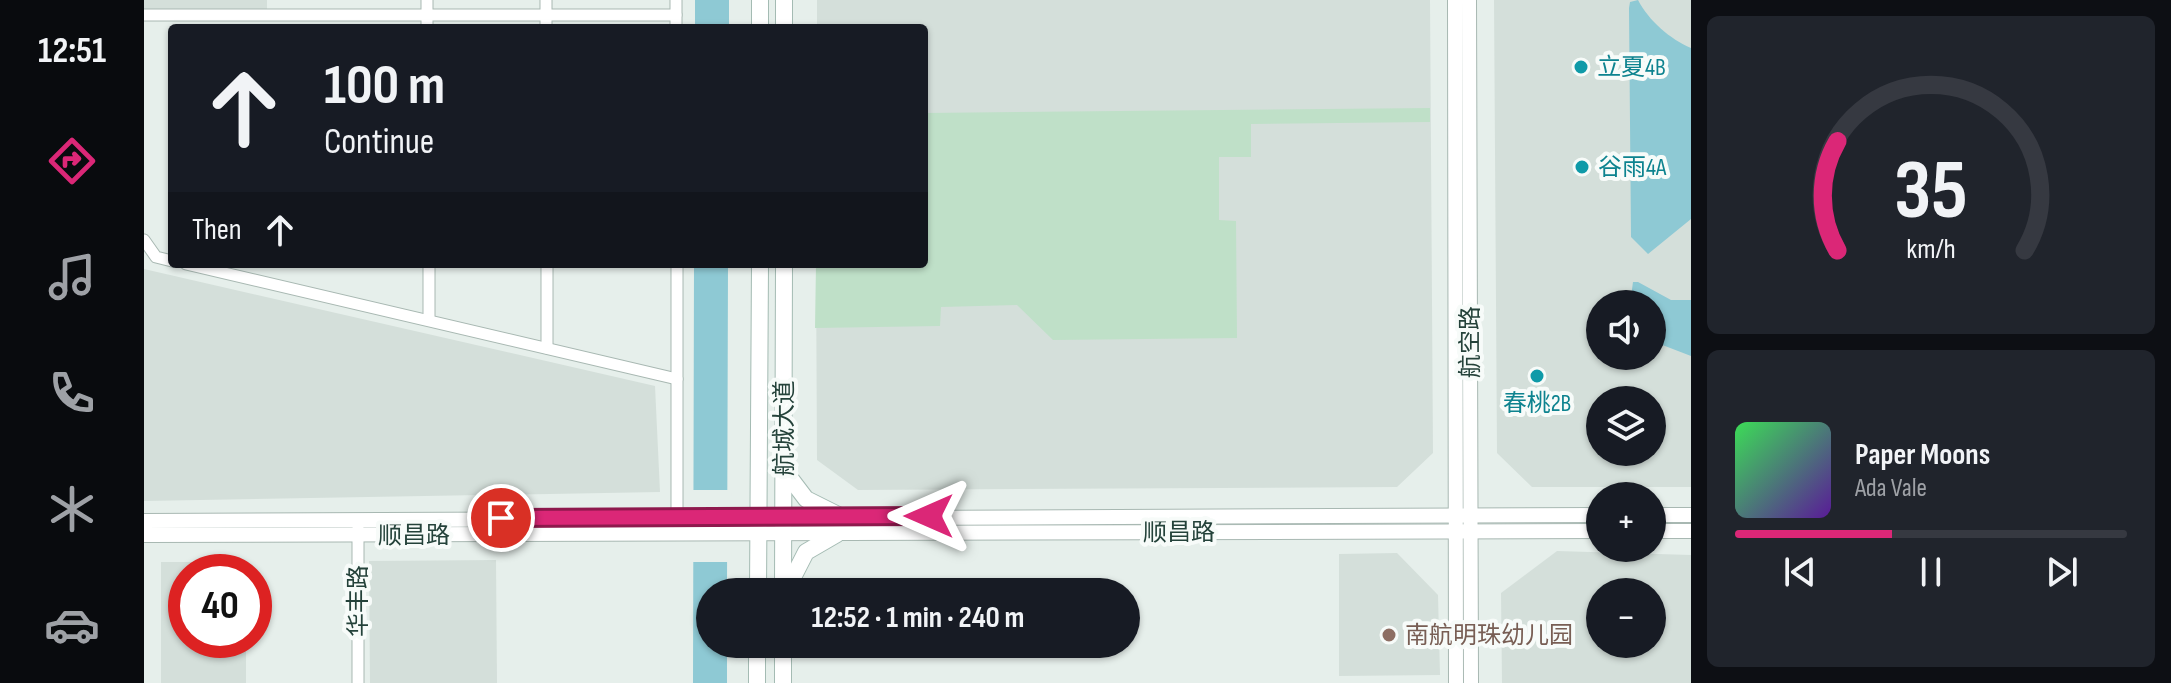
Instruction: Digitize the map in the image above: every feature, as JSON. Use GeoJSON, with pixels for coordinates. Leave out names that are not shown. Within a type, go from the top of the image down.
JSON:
{"type":"FeatureCollection","features":[{"type":"Feature","properties":{"kind":"main road"},"geometry":{"type":"LineString","coordinates":[[760,0],[760,24]]}},
{"type":"Feature","properties":{"kind":"main road"},"geometry":{"type":"LineString","coordinates":[[784,0],[784,24]]}},
{"type":"Feature","properties":{"kind":"main road","name":"航城大道"},"geometry":{"type":"LineString","coordinates":[[758,578],[760,268]]}},
{"type":"Feature","properties":{"kind":"main road","name":"航城大道"},"geometry":{"type":"LineString","coordinates":[[784,268],[784,578]]}},
{"type":"Feature","properties":{"kind":"main road"},"geometry":{"type":"LineString","coordinates":[[784,469],[806,499],[840,516]]}},
{"type":"Feature","properties":{"kind":"main road"},"geometry":{"type":"LineString","coordinates":[[792,578],[806,552],[837,534]]}},
{"type":"Feature","properties":{"kind":"main road"},"geometry":{"type":"LineString","coordinates":[[757,658],[757,683]]}},
{"type":"Feature","properties":{"kind":"main road"},"geometry":{"type":"LineString","coordinates":[[783,658],[783,683]]}},
{"type":"Feature","properties":{"kind":"street"},"geometry":{"type":"LineString","coordinates":[[427,0],[427,22]]}},
{"type":"Feature","properties":{"kind":"street"},"geometry":{"type":"LineString","coordinates":[[546,0],[546,24]]}},
{"type":"Feature","properties":{"kind":"street"},"geometry":{"type":"LineString","coordinates":[[676,0],[676,24]]}},
{"type":"Feature","properties":{"kind":"street","name":"航空路"},"geometry":{"type":"LineString","coordinates":[[1455,0],[1463,515]]}},
{"type":"Feature","properties":{"kind":"street","name":"航空路"},"geometry":{"type":"LineString","coordinates":[[1456,683],[1463,531],[1469,0]]}},
{"type":"Feature","properties":{"kind":"street"},"geometry":{"type":"LineString","coordinates":[[144,15],[271,15],[427,22],[546,15],[676,15]]}},
{"type":"Feature","properties":{"kind":"street"},"geometry":{"type":"LineString","coordinates":[[144,240],[156,257],[168,260]]}},
{"type":"Feature","properties":{"kind":"street"},"geometry":{"type":"LineString","coordinates":[[203,268],[677,379]]}},
{"type":"Feature","properties":{"kind":"street"},"geometry":{"type":"LineString","coordinates":[[429,268],[429,320]]}},
{"type":"Feature","properties":{"kind":"street"},"geometry":{"type":"LineString","coordinates":[[547,268],[547,348]]}},
{"type":"Feature","properties":{"kind":"street"},"geometry":{"type":"LineString","coordinates":[[677,268],[681,534]]}},
{"type":"Feature","properties":{"kind":"street","name":"顺昌路"},"geometry":{"type":"LineString","coordinates":[[144,535],[681,517],[1586,515]]}},
{"type":"Feature","properties":{"kind":"street"},"geometry":{"type":"LineString","coordinates":[[1666,515],[1691,515]]}},
{"type":"Feature","properties":{"kind":"street","name":"顺昌路"},"geometry":{"type":"LineString","coordinates":[[144,521],[681,534],[1586,531]]}},
{"type":"Feature","properties":{"kind":"street","name":"华丰路"},"geometry":{"type":"LineString","coordinates":[[358,527],[358,683]]}},
{"type":"Feature","properties":{"kind":"street","name":"航空路"},"geometry":{"type":"LineString","coordinates":[[1463,531],[1471,683]]}},
{"type":"Feature","properties":{"kind":"street"},"geometry":{"type":"LineString","coordinates":[[1666,531],[1691,531]]}},
{"type":"Feature","properties":{"kind":"shaded area"},"geometry":{"type":"Polygon","coordinates":[[[144,0],[267,0],[267,12],[144,11],[144,0]]]}},
{"type":"Feature","properties":{"kind":"shaded area"},"geometry":{"type":"Polygon","coordinates":[[[817,0],[1430,0],[1433,453],[1397,487],[858,490],[817,460],[816,268],[928,268],[928,24],[817,24],[817,0]]]}},
{"type":"Feature","properties":{"kind":"shaded area"},"geometry":{"type":"Polygon","coordinates":[[[1494,0],[1691,0],[1691,487],[1666,487],[1666,482],[1586,482],[1586,487],[1532,487],[1497,453],[1494,0]]]}},
{"type":"Feature","properties":{"kind":"shaded area"},"geometry":{"type":"Polygon","coordinates":[[[144,269],[655,386],[660,492],[144,501],[144,269]]]}},
{"type":"Feature","properties":{"kind":"shaded area"},"geometry":{"type":"Polygon","coordinates":[[[1557,551],[1586,552],[1586,562],[1666,562],[1666,554],[1691,555],[1691,683],[1502,683],[1501,593],[1557,551]]]}},
{"type":"Feature","properties":{"kind":"shaded area","name":"南航明珠幼儿园"},"geometry":{"type":"Polygon","coordinates":[[[1397,553],[1438,595],[1440,675],[1339,676],[1339,554],[1397,553]]]}},
{"type":"Feature","properties":{"kind":"shaded area"},"geometry":{"type":"Polygon","coordinates":[[[496,560],[497,683],[370,683],[369,561],[496,560]]]}},
{"type":"Feature","properties":{"kind":"shaded area"},"geometry":{"type":"Polygon","coordinates":[[[161,562],[168,562],[168,658],[246,658],[246,683],[161,683],[161,562]]]}},
{"type":"Feature","properties":{"kind":"green space"},"geometry":{"type":"Polygon","coordinates":[[[1430,108],[1430,122],[1251,124],[1251,157],[1219,157],[1219,220],[1236,221],[1237,338],[1053,340],[1017,305],[941,307],[940,326],[815,328],[816,268],[928,268],[928,113],[1430,108]]]}},
{"type":"Feature","properties":{"kind":"water"},"geometry":{"type":"Polygon","coordinates":[[[695,0],[729,0],[729,24],[695,24],[695,0]]]}},
{"type":"Feature","properties":{"kind":"water"},"geometry":{"type":"Polygon","coordinates":[[[1638,0],[1661,28],[1691,48],[1691,219],[1648,254],[1631,237],[1629,8],[1630,2],[1638,0]]]}},
{"type":"Feature","properties":{"kind":"water"},"geometry":{"type":"Polygon","coordinates":[[[694,268],[728,268],[727,578],[696,578],[696,658],[727,658],[727,683],[693,683],[694,268]]]}},
{"type":"Feature","properties":{"kind":"water"},"geometry":{"type":"Polygon","coordinates":[[[1633,282],[1638,282],[1653,290],[1632,290],[1633,282]]]}},
{"type":"Feature","properties":{"kind":"water"},"geometry":{"type":"Polygon","coordinates":[[[1666,297],[1691,300],[1691,356],[1666,346],[1666,297]]]}},
{"type":"Feature","properties":{"kind":"pier"},"geometry":{"type":"Polygon","coordinates":[[[689,490],[732,490],[731,562],[689,562],[689,490]]]}},
{"type":"Feature","properties":{"kind":"place","name":"立夏4B"},"geometry":{"type":"Point","coordinates":[1581,67]}},
{"type":"Feature","properties":{"kind":"place","name":"谷雨4A"},"geometry":{"type":"Point","coordinates":[1582,167]}},
{"type":"Feature","properties":{"kind":"place","name":"春桃2B"},"geometry":{"type":"Point","coordinates":[1537,376]}},
{"type":"Feature","properties":{"kind":"place","name":"南航明珠幼儿园"},"geometry":{"type":"Point","coordinates":[1389,635]}},
{"type":"Feature","properties":{"kind":"route"},"geometry":{"type":"LineString","coordinates":[[501,518],[929,516]]}}]}
